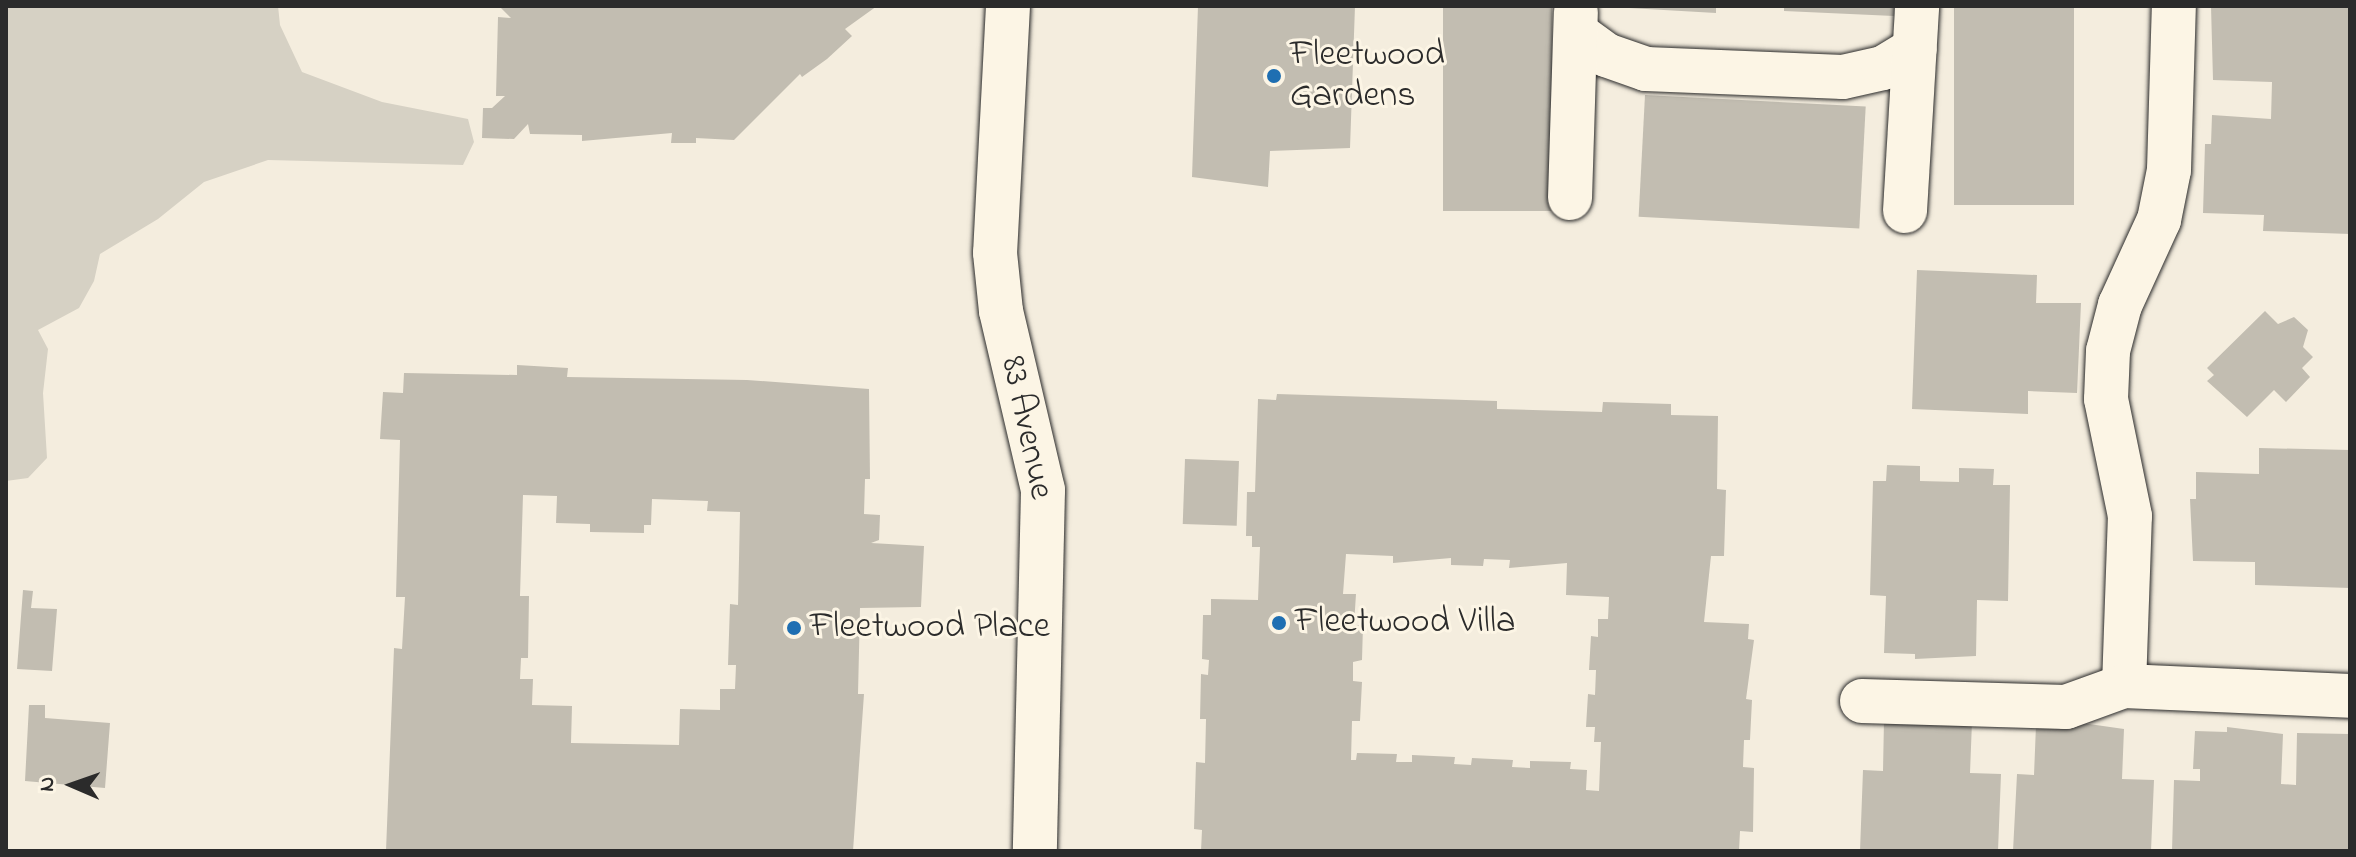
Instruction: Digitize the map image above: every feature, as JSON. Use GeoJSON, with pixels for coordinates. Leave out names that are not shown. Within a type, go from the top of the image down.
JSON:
{"type":"FeatureCollection","features":[{"type":"Feature","properties":{"kind":"street","name":"83 Avenue"},"geometry":{"type":"LineString","coordinates":[[1008,6],[995,253],[1001,311],[1043,490],[1035,851]]}},
{"type":"Feature","properties":{"kind":"street"},"geometry":{"type":"LineString","coordinates":[[1905,211],[1917,6]]}},
{"type":"Feature","properties":{"kind":"street"},"geometry":{"type":"LineString","coordinates":[[2124,686],[2130,516],[2106,399],[2108,351],[2131,276],[2159,220],[2169,170],[2174,6]]}},
{"type":"Feature","properties":{"kind":"street"},"geometry":{"type":"LineString","coordinates":[[1576,19],[1606,55],[1646,69],[1843,77],[1883,68],[1915,49]]}},
{"type":"Feature","properties":{"kind":"street"},"geometry":{"type":"LineString","coordinates":[[1570,198],[1576,19]]}},
{"type":"Feature","properties":{"kind":"street"},"geometry":{"type":"LineString","coordinates":[[1862,701],[2066,707],[2124,686],[2350,696]]}},
{"type":"Feature","properties":{"kind":"shaded area"},"geometry":{"type":"Polygon","coordinates":[[[6,6],[278,6],[280,25],[302,72],[382,102],[468,119],[474,142],[463,165],[268,160],[204,182],[158,219],[100,254],[94,281],[79,308],[38,330],[48,349],[43,393],[47,458],[28,478],[6,481],[6,6]]]}},
{"type":"Feature","properties":{"kind":"building"},"geometry":{"type":"Polygon","coordinates":[[[499,6],[877,6],[845,29],[852,36],[827,59],[802,77],[800,74],[734,140],[696,138],[696,143],[671,143],[672,133],[582,141],[582,135],[530,134],[528,124],[514,139],[482,138],[483,108],[492,108],[505,96],[496,96],[498,17],[511,18],[499,6]]]}},
{"type":"Feature","properties":{"kind":"building","name":"Fleetwood Gardens"},"geometry":{"type":"Polygon","coordinates":[[[1198,6],[1355,6],[1350,148],[1270,151],[1268,187],[1192,177],[1198,6]]]}},
{"type":"Feature","properties":{"kind":"building"},"geometry":{"type":"Polygon","coordinates":[[[1443,6],[1552,6],[1552,211],[1443,211],[1443,6]]]}},
{"type":"Feature","properties":{"kind":"building"},"geometry":{"type":"Polygon","coordinates":[[[1716,6],[1716,13],[1629,8],[1716,6]]]}},
{"type":"Feature","properties":{"kind":"building"},"geometry":{"type":"Polygon","coordinates":[[[1784,6],[1894,6],[1894,16],[1784,11],[1784,6]]]}},
{"type":"Feature","properties":{"kind":"building"},"geometry":{"type":"Polygon","coordinates":[[[1954,6],[2074,6],[2074,205],[1954,205],[1954,6]]]}},
{"type":"Feature","properties":{"kind":"building"},"geometry":{"type":"Polygon","coordinates":[[[2211,6],[2350,6],[2350,234],[2263,231],[2264,215],[2203,213],[2205,144],[2211,144],[2212,115],[2271,119],[2272,82],[2213,80],[2211,6]]]}},
{"type":"Feature","properties":{"kind":"building"},"geometry":{"type":"Polygon","coordinates":[[[1645,95],[1866,107],[1859,228],[1639,217],[1645,95]]]}},
{"type":"Feature","properties":{"kind":"building"},"geometry":{"type":"Polygon","coordinates":[[[1917,270],[2037,275],[2036,303],[2081,303],[2077,393],[2028,391],[2028,414],[1912,409],[1917,270]]]}},
{"type":"Feature","properties":{"kind":"building"},"geometry":{"type":"Polygon","coordinates":[[[2265,311],[2278,324],[2294,317],[2308,330],[2303,347],[2313,357],[2302,368],[2310,377],[2286,402],[2274,390],[2247,417],[2207,381],[2214,375],[2207,368],[2265,311]]]}},
{"type":"Feature","properties":{"kind":"building","name":"Fleetwood Place"},"geometry":{"type":"Polygon","coordinates":[[[517,365],[568,368],[567,377],[747,380],[869,389],[870,479],[865,479],[864,514],[880,515],[879,540],[871,543],[924,546],[921,607],[860,608],[858,694],[864,694],[853,851],[386,851],[394,648],[402,649],[405,597],[396,597],[400,440],[380,439],[383,392],[403,393],[404,373],[517,375],[517,365]],[[523,495],[520,596],[529,596],[528,658],[521,658],[520,679],[533,679],[532,705],[572,706],[571,743],[679,745],[680,709],[720,710],[720,689],[735,689],[736,665],[728,665],[730,604],[738,605],[740,512],[707,511],[708,501],[652,499],[651,525],[644,525],[644,533],[590,532],[590,524],[556,523],[557,496],[523,495]]]}},
{"type":"Feature","properties":{"kind":"building","name":"Fleetwood Villa"},"geometry":{"type":"Polygon","coordinates":[[[1277,394],[1497,401],[1497,409],[1602,412],[1603,402],[1671,404],[1671,415],[1718,416],[1717,489],[1726,490],[1724,556],[1711,556],[1704,622],[1749,624],[1748,639],[1754,640],[1746,699],[1752,700],[1750,740],[1744,740],[1743,767],[1754,768],[1753,832],[1740,831],[1739,851],[1201,851],[1202,830],[1194,829],[1196,762],[1205,763],[1206,719],[1200,719],[1201,674],[1208,675],[1209,660],[1202,659],[1203,615],[1211,615],[1211,599],[1258,600],[1260,547],[1252,547],[1252,536],[1246,536],[1247,492],[1255,492],[1258,399],[1276,400],[1277,394]],[[1346,554],[1343,594],[1356,594],[1354,625],[1363,625],[1362,660],[1353,662],[1353,681],[1362,682],[1360,721],[1352,721],[1351,760],[1356,760],[1357,753],[1397,754],[1396,762],[1412,762],[1412,755],[1455,757],[1454,764],[1471,765],[1472,758],[1513,760],[1512,767],[1530,768],[1530,761],[1571,762],[1570,769],[1587,770],[1586,790],[1599,791],[1601,742],[1594,742],[1595,727],[1586,727],[1588,694],[1595,695],[1596,670],[1589,670],[1591,636],[1598,637],[1598,619],[1608,619],[1609,597],[1566,595],[1567,563],[1509,568],[1510,560],[1484,559],[1483,566],[1451,565],[1451,558],[1393,563],[1393,556],[1346,554]]]}},
{"type":"Feature","properties":{"kind":"building"},"geometry":{"type":"Polygon","coordinates":[[[2259,448],[2350,450],[2350,588],[2255,585],[2255,562],[2193,561],[2190,499],[2196,499],[2196,472],[2259,474],[2259,448]]]}},
{"type":"Feature","properties":{"kind":"building"},"geometry":{"type":"Polygon","coordinates":[[[1185,459],[1239,461],[1237,526],[1183,524],[1185,459]]]}},
{"type":"Feature","properties":{"kind":"building"},"geometry":{"type":"Polygon","coordinates":[[[1887,465],[1920,466],[1920,481],[1959,482],[1959,468],[1994,469],[1993,485],[2010,485],[2008,601],[1977,600],[1976,656],[1915,659],[1915,654],[1884,653],[1886,596],[1870,595],[1873,481],[1886,481],[1887,465]]]}},
{"type":"Feature","properties":{"kind":"building"},"geometry":{"type":"Polygon","coordinates":[[[23,590],[33,591],[31,608],[57,609],[52,671],[17,669],[23,590]]]}},
{"type":"Feature","properties":{"kind":"building"},"geometry":{"type":"Polygon","coordinates":[[[29,705],[45,705],[45,718],[110,723],[105,788],[25,781],[29,705]]]}},
{"type":"Feature","properties":{"kind":"building"},"geometry":{"type":"Polygon","coordinates":[[[1884,720],[1972,722],[1970,773],[2001,774],[1998,851],[1860,851],[1863,770],[1883,771],[1884,720]]]}},
{"type":"Feature","properties":{"kind":"building"},"geometry":{"type":"Polygon","coordinates":[[[2068,721],[2124,729],[2122,779],[2154,780],[2151,851],[2013,851],[2017,774],[2034,775],[2036,725],[2068,721]]]}},
{"type":"Feature","properties":{"kind":"building"},"geometry":{"type":"Polygon","coordinates":[[[2227,727],[2283,734],[2281,784],[2296,785],[2297,733],[2350,734],[2350,851],[2172,851],[2174,780],[2200,781],[2200,769],[2193,769],[2195,731],[2227,732],[2227,727]]]}},
{"type":"Feature","properties":{"kind":"place","name":"Fleetwood Gardens"},"geometry":{"type":"Point","coordinates":[1274,76]}},
{"type":"Feature","properties":{"kind":"place","name":"Fleetwood Villa"},"geometry":{"type":"Point","coordinates":[1279,623]}},
{"type":"Feature","properties":{"kind":"place","name":"Fleetwood Place"},"geometry":{"type":"Point","coordinates":[794,628]}}]}
